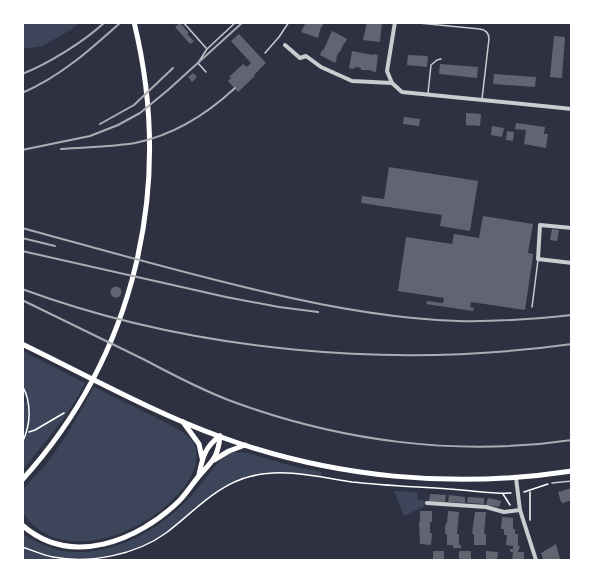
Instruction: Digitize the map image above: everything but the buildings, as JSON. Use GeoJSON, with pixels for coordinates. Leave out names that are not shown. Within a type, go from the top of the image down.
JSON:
{"type":"FeatureCollection","features":[{"type":"Feature","properties":{"kind":"main road"},"geometry":{"type":"LineString","coordinates":[[22,480],[50,448],[82,400],[118,324],[132,280],[145,223],[150,168],[150,124],[144,68],[134,22]]}},
{"type":"Feature","properties":{"kind":"main road"},"geometry":{"type":"LineString","coordinates":[[22,344],[182,422],[245,445],[306,462],[362,473],[473,480],[516,478],[572,471]]}},
{"type":"Feature","properties":{"kind":"main road"},"geometry":{"type":"LineString","coordinates":[[182,422],[199,444],[202,460]]}},
{"type":"Feature","properties":{"kind":"main road"},"geometry":{"type":"LineString","coordinates":[[213,460],[219,447],[220,436]]}},
{"type":"Feature","properties":{"kind":"main road"},"geometry":{"type":"LineString","coordinates":[[199,475],[202,460],[210,445],[220,436]]}},
{"type":"Feature","properties":{"kind":"main road"},"geometry":{"type":"LineString","coordinates":[[22,525],[50,542],[76,548],[103,544],[129,535],[153,522],[186,494],[213,460],[245,445]]}},
{"type":"Feature","properties":{"kind":"street"},"geometry":{"type":"LineString","coordinates":[[395,22],[387,71],[392,83],[402,92],[572,109]]}},
{"type":"Feature","properties":{"kind":"street"},"geometry":{"type":"LineString","coordinates":[[285,45],[300,58],[306,56],[321,68],[352,81],[392,83]]}},
{"type":"Feature","properties":{"kind":"street"},"geometry":{"type":"LineString","coordinates":[[572,228],[540,225],[538,259],[572,263]]}},
{"type":"Feature","properties":{"kind":"street"},"geometry":{"type":"LineString","coordinates":[[516,478],[520,510],[536,561]]}},
{"type":"Feature","properties":{"kind":"street"},"geometry":{"type":"LineString","coordinates":[[427,503],[486,507],[504,512],[520,510]]}},
{"type":"Feature","properties":{"kind":"lane"},"geometry":{"type":"LineString","coordinates":[[183,22],[207,49]]}},
{"type":"Feature","properties":{"kind":"lane"},"geometry":{"type":"LineString","coordinates":[[206,72],[198,63],[207,49],[236,22]]}},
{"type":"Feature","properties":{"kind":"lane"},"geometry":{"type":"LineString","coordinates":[[265,53],[288,22]]}},
{"type":"Feature","properties":{"kind":"lane"},"geometry":{"type":"LineString","coordinates":[[408,22],[480,29],[488,33],[482,100]]}},
{"type":"Feature","properties":{"kind":"lane"},"geometry":{"type":"LineString","coordinates":[[428,94],[431,65],[441,59]]}},
{"type":"Feature","properties":{"kind":"lane"},"geometry":{"type":"LineString","coordinates":[[532,307],[538,259]]}},
{"type":"Feature","properties":{"kind":"lane"},"geometry":{"type":"LineString","coordinates":[[552,483],[572,480]]}},
{"type":"Feature","properties":{"kind":"path"},"geometry":{"type":"LineString","coordinates":[[22,385],[28,400],[29,412],[28,432],[22,443]]}},
{"type":"Feature","properties":{"kind":"path"},"geometry":{"type":"LineString","coordinates":[[22,402],[28,400]]}},
{"type":"Feature","properties":{"kind":"path"},"geometry":{"type":"LineString","coordinates":[[28,432],[69,410],[75,410]]}},
{"type":"Feature","properties":{"kind":"path"},"geometry":{"type":"LineString","coordinates":[[22,547],[50,556],[79,560],[94,560],[138,548],[164,534],[218,490],[233,482],[265,473],[292,473],[354,482],[503,494],[530,491],[552,483]]}},
{"type":"Feature","properties":{"kind":"path"},"geometry":{"type":"LineString","coordinates":[[530,491],[530,520]]}},
{"type":"Feature","properties":{"kind":"path"},"geometry":{"type":"LineString","coordinates":[[503,494],[514,511]]}},
{"type":"Feature","properties":{"kind":"shaded area"},"geometry":{"type":"Polygon","coordinates":[[[23,22],[79,23],[43,46],[23,49],[23,22]]]}},
{"type":"Feature","properties":{"kind":"shaded area"},"geometry":{"type":"Polygon","coordinates":[[[23,351],[85,383],[64,417],[23,470],[23,403],[28,400],[25,392],[23,399],[23,351]]]}},
{"type":"Feature","properties":{"kind":"shaded area"},"geometry":{"type":"Polygon","coordinates":[[[94,387],[182,432],[190,438],[197,456],[190,478],[173,499],[148,519],[119,534],[88,541],[58,539],[27,519],[22,508],[23,493],[28,483],[55,452],[94,387]]]}},
{"type":"Feature","properties":{"kind":"shaded area"},"geometry":{"type":"Polygon","coordinates":[[[233,452],[248,453],[322,472],[321,477],[279,473],[251,476],[218,490],[164,534],[138,548],[93,560],[23,560],[22,534],[41,544],[67,552],[107,548],[139,536],[168,518],[197,490],[216,466],[233,452]]]}},
{"type":"Feature","properties":{"kind":"shaded area"},"geometry":{"type":"Polygon","coordinates":[[[394,491],[417,492],[418,500],[427,501],[427,505],[404,516],[394,491]]]}},
{"type":"Feature","properties":{"kind":"railway"},"geometry":{"type":"LineString","coordinates":[[22,74],[66,51],[105,22]]}},
{"type":"Feature","properties":{"kind":"railway"},"geometry":{"type":"LineString","coordinates":[[22,93],[62,71],[121,22]]}},
{"type":"Feature","properties":{"kind":"railway"},"geometry":{"type":"LineString","coordinates":[[22,150],[90,136],[140,113],[243,22]]}},
{"type":"Feature","properties":{"kind":"railway"},"geometry":{"type":"LineString","coordinates":[[100,124],[134,105],[173,68]]}},
{"type":"Feature","properties":{"kind":"railway"},"geometry":{"type":"LineString","coordinates":[[61,149],[135,143],[163,135],[189,123],[235,88]]}},
{"type":"Feature","properties":{"kind":"railway"},"geometry":{"type":"LineString","coordinates":[[22,228],[234,285],[361,311],[409,318],[458,321],[515,320],[572,315]]}},
{"type":"Feature","properties":{"kind":"railway"},"geometry":{"type":"LineString","coordinates":[[22,238],[55,246]]}},
{"type":"Feature","properties":{"kind":"railway"},"geometry":{"type":"LineString","coordinates":[[22,251],[226,297],[318,312]]}},
{"type":"Feature","properties":{"kind":"railway"},"geometry":{"type":"LineString","coordinates":[[22,289],[87,310],[155,328],[224,341],[294,349],[364,354],[434,355],[572,344]]}},
{"type":"Feature","properties":{"kind":"railway"},"geometry":{"type":"LineString","coordinates":[[22,300],[209,392],[272,415],[314,426],[399,442],[442,446],[529,445],[572,440]]}}]}
